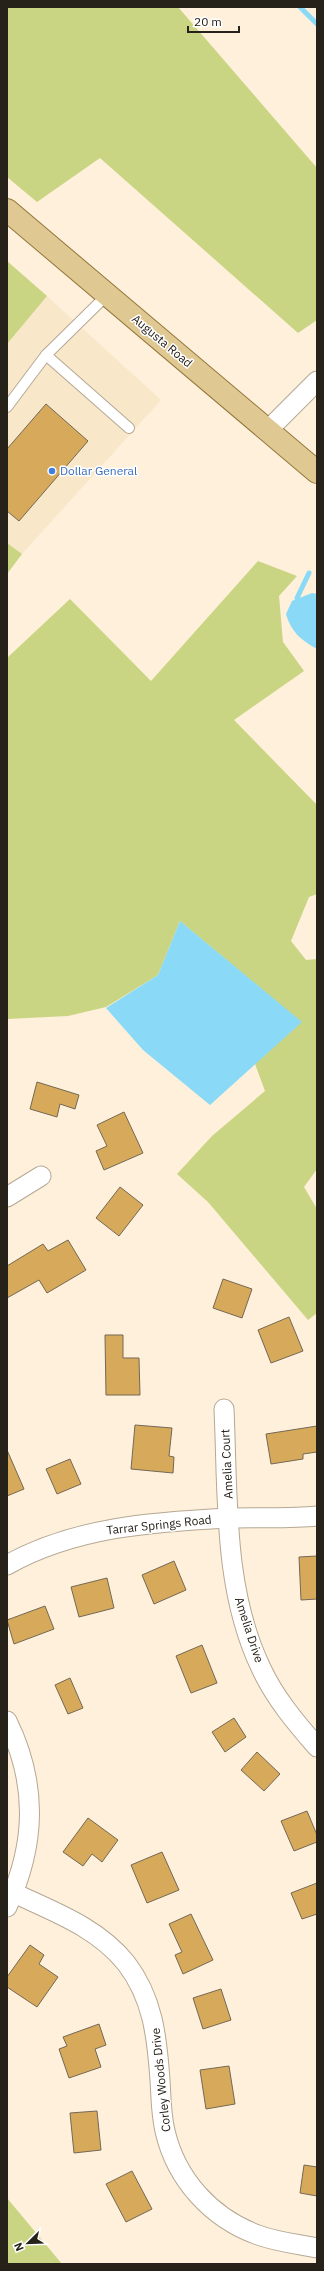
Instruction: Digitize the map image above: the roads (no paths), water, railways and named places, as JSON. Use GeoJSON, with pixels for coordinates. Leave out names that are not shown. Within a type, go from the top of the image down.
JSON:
{"type":"FeatureCollection","features":[{"type":"Feature","properties":{"kind":"main road","name":"Augusta Road"},"geometry":{"type":"LineString","coordinates":[[7,210],[317,472]]}},
{"type":"Feature","properties":{"kind":"street"},"geometry":{"type":"LineString","coordinates":[[268,430],[317,381]]}},
{"type":"Feature","properties":{"kind":"street"},"geometry":{"type":"LineString","coordinates":[[7,1197],[41,1176]]}},
{"type":"Feature","properties":{"kind":"street","name":"Amelia Court"},"geometry":{"type":"LineString","coordinates":[[224,1409],[229,1518]]}},
{"type":"Feature","properties":{"kind":"street","name":"Tarrar Springs Road"},"geometry":{"type":"LineString","coordinates":[[7,1565],[47,1547],[109,1529],[229,1518],[317,1516]]}},
{"type":"Feature","properties":{"kind":"street","name":"Amelia Drive"},"geometry":{"type":"LineString","coordinates":[[229,1518],[233,1574],[239,1606],[249,1638],[261,1669],[278,1697],[317,1747]]}},
{"type":"Feature","properties":{"kind":"street"},"geometry":{"type":"LineString","coordinates":[[7,1721],[16,1740],[26,1771],[30,1804],[26,1853],[10,1900]]}},
{"type":"Feature","properties":{"kind":"street","name":"Corley Woods Drive"},"geometry":{"type":"LineString","coordinates":[[10,1900],[89,1930],[114,1950],[135,1976],[143,1990],[154,2020],[165,2131],[176,2162],[193,2189],[216,2212],[244,2230],[275,2240],[317,2248]]}},
{"type":"Feature","properties":{"kind":"lane"},"geometry":{"type":"LineString","coordinates":[[7,407],[46,355],[107,294]]}},
{"type":"Feature","properties":{"kind":"lane"},"geometry":{"type":"LineString","coordinates":[[46,355],[129,428]]}},
{"type":"Feature","properties":{"kind":"water"},"geometry":{"type":"Polygon","coordinates":[[[312,593],[317,594],[317,649],[297,635],[286,614],[292,601],[312,593]]]}},
{"type":"Feature","properties":{"kind":"water"},"geometry":{"type":"Polygon","coordinates":[[[180,921],[302,1022],[210,1105],[143,1050],[106,1008],[158,975],[180,921]]]}},
{"type":"Feature","properties":{"kind":"waterway"},"geometry":{"type":"LineString","coordinates":[[300,7],[317,24]]}},
{"type":"Feature","properties":{"kind":"waterway"},"geometry":{"type":"LineString","coordinates":[[297,598],[309,573]]}},
{"type":"Feature","properties":{"kind":"place","name":"Dollar General"},"geometry":{"type":"Point","coordinates":[52,471]}}]}
